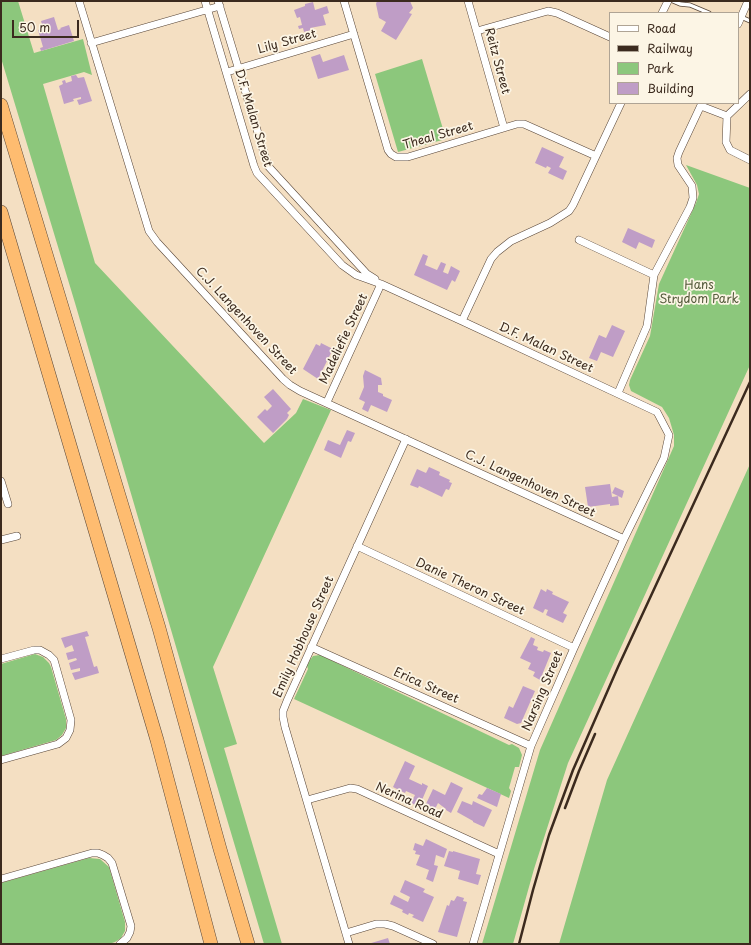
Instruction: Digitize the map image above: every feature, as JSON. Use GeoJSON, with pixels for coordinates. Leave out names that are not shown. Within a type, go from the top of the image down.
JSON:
{"type":"FeatureCollection","features":[{"type":"Feature","properties":{"kind":"highway"},"geometry":{"type":"LineString","coordinates":[[1,105],[159,628],[248,944]]}},
{"type":"Feature","properties":{"kind":"highway"},"geometry":{"type":"LineString","coordinates":[[1,212],[157,740],[211,944]]}},
{"type":"Feature","properties":{"kind":"highway"},"geometry":{"type":"LineString","coordinates":[[170,788],[217,944]]}},
{"type":"Feature","properties":{"kind":"street","name":"C.J. Langenhoven Street"},"geometry":{"type":"LineString","coordinates":[[79,1],[144,220],[153,238],[283,379],[290,385],[300,390],[624,539]]}},
{"type":"Feature","properties":{"kind":"street","name":"D.F. Malan Street"},"geometry":{"type":"LineString","coordinates":[[205,1],[254,166],[258,174],[342,265],[356,275],[381,284],[462,320],[657,412],[669,435],[664,458]]}},
{"type":"Feature","properties":{"kind":"street","name":"Theal Street"},"geometry":{"type":"LineString","coordinates":[[344,1],[388,150],[391,154],[396,157],[408,157],[517,124],[524,124],[596,156]]}},
{"type":"Feature","properties":{"kind":"street","name":"Reitz Street"},"geometry":{"type":"LineString","coordinates":[[468,1],[504,128]]}},
{"type":"Feature","properties":{"kind":"street"},"geometry":{"type":"LineString","coordinates":[[662,12],[668,1]]}},
{"type":"Feature","properties":{"kind":"street"},"geometry":{"type":"LineString","coordinates":[[739,22],[748,1]]}},
{"type":"Feature","properties":{"kind":"street"},"geometry":{"type":"LineString","coordinates":[[91,43],[207,9],[219,3]]}},
{"type":"Feature","properties":{"kind":"street","name":"D.F. Malan Street"},"geometry":{"type":"LineString","coordinates":[[219,3],[268,166],[367,274],[381,284]]}},
{"type":"Feature","properties":{"kind":"street"},"geometry":{"type":"LineString","coordinates":[[477,31],[548,11],[557,13],[609,37]]}},
{"type":"Feature","properties":{"kind":"street","name":"Lily Street"},"geometry":{"type":"LineString","coordinates":[[227,72],[354,34]]}},
{"type":"Feature","properties":{"kind":"street"},"geometry":{"type":"LineString","coordinates":[[750,94],[727,116],[726,142],[730,150],[750,160]]}},
{"type":"Feature","properties":{"kind":"street"},"geometry":{"type":"LineString","coordinates":[[462,320],[491,259],[497,252],[511,241],[556,220],[569,211],[621,104]]}},
{"type":"Feature","properties":{"kind":"street"},"geometry":{"type":"LineString","coordinates":[[618,393],[647,326],[654,275],[690,207],[693,198],[692,186],[678,165],[677,158],[702,104],[727,116]]}},
{"type":"Feature","properties":{"kind":"street"},"geometry":{"type":"LineString","coordinates":[[258,174],[268,166]]}},
{"type":"Feature","properties":{"kind":"street"},"geometry":{"type":"LineString","coordinates":[[579,240],[654,275]]}},
{"type":"Feature","properties":{"kind":"street","name":"Madeliefie Street"},"geometry":{"type":"LineString","coordinates":[[327,402],[381,284]]}},
{"type":"Feature","properties":{"kind":"street","name":"Emily Hobhouse Street"},"geometry":{"type":"LineString","coordinates":[[349,944],[283,717],[284,707],[406,439]]}},
{"type":"Feature","properties":{"kind":"street","name":"Narsing Street"},"geometry":{"type":"LineString","coordinates":[[473,944],[531,746],[624,539],[664,458]]}},
{"type":"Feature","properties":{"kind":"street"},"geometry":{"type":"LineString","coordinates":[[1,481],[8,504]]}},
{"type":"Feature","properties":{"kind":"street"},"geometry":{"type":"LineString","coordinates":[[1,540],[17,536]]}},
{"type":"Feature","properties":{"kind":"street","name":"Danie Theron Street"},"geometry":{"type":"LineString","coordinates":[[357,546],[574,648]]}},
{"type":"Feature","properties":{"kind":"street","name":"Erica Street"},"geometry":{"type":"LineString","coordinates":[[311,647],[531,746]]}},
{"type":"Feature","properties":{"kind":"street"},"geometry":{"type":"LineString","coordinates":[[1,659],[34,650],[40,650],[49,655],[54,660],[71,720],[70,730],[66,738],[58,744],[1,760]]}},
{"type":"Feature","properties":{"kind":"street","name":"Nerina Road"},"geometry":{"type":"LineString","coordinates":[[307,800],[350,788],[357,789],[499,854]]}},
{"type":"Feature","properties":{"kind":"street"},"geometry":{"type":"LineString","coordinates":[[1,879],[92,852],[98,852],[108,858],[112,863],[131,926],[127,938],[120,944]]}},
{"type":"Feature","properties":{"kind":"street"},"geometry":{"type":"LineString","coordinates":[[346,933],[376,924],[385,924],[393,926],[433,944]]}},
{"type":"Feature","properties":{"kind":"lane"},"geometry":{"type":"LineString","coordinates":[[673,1],[680,4],[690,5],[707,12]]}},
{"type":"Feature","properties":{"kind":"lane"},"geometry":{"type":"LineString","coordinates":[[741,17],[750,21]]}},
{"type":"Feature","properties":{"kind":"green space"},"geometry":{"type":"Polygon","coordinates":[[[1,1],[18,1],[34,53],[83,39],[92,75],[84,72],[43,84],[95,263],[264,443],[296,413],[303,399],[331,410],[213,667],[237,744],[224,748],[282,944],[264,944],[75,303],[1,58],[1,1]]]}},
{"type":"Feature","properties":{"kind":"green space"},"geometry":{"type":"Polygon","coordinates":[[[422,59],[446,139],[398,152],[375,74],[422,59]]]}},
{"type":"Feature","properties":{"kind":"green space","name":"Hans Strydom Park"},"geometry":{"type":"Polygon","coordinates":[[[686,165],[750,188],[750,365],[568,763],[534,869],[513,944],[482,944],[540,750],[674,446],[674,435],[669,418],[662,407],[631,391],[629,385],[650,336],[659,284],[699,194],[697,185],[686,165]]]}},
{"type":"Feature","properties":{"kind":"green space"},"geometry":{"type":"Polygon","coordinates":[[[750,464],[750,944],[559,944],[607,780],[750,464]]]}},
{"type":"Feature","properties":{"kind":"green space"},"geometry":{"type":"Polygon","coordinates":[[[35,654],[43,657],[51,667],[66,719],[66,728],[62,735],[56,740],[1,756],[1,664],[35,654]]]}},
{"type":"Feature","properties":{"kind":"green space"},"geometry":{"type":"Polygon","coordinates":[[[320,655],[509,745],[512,744],[519,748],[522,755],[519,767],[515,767],[509,788],[511,791],[509,798],[294,699],[308,669],[307,666],[310,660],[313,656],[320,655]]]}},
{"type":"Feature","properties":{"kind":"green space"},"geometry":{"type":"Polygon","coordinates":[[[89,858],[100,859],[109,867],[125,922],[125,931],[121,938],[109,944],[1,944],[1,883],[89,858]]]}},
{"type":"Feature","properties":{"kind":"building"},"geometry":{"type":"Polygon","coordinates":[[[377,1],[410,1],[413,8],[409,13],[412,14],[396,40],[381,31],[386,22],[379,18],[376,4],[377,1]]]}},
{"type":"Feature","properties":{"kind":"building"},"geometry":{"type":"Polygon","coordinates":[[[313,2],[315,10],[327,6],[329,13],[323,15],[326,25],[310,28],[311,30],[304,32],[303,28],[299,29],[298,26],[302,25],[300,17],[297,18],[294,10],[305,6],[305,4],[313,2]]]}},
{"type":"Feature","properties":{"kind":"building"},"geometry":{"type":"Polygon","coordinates":[[[54,17],[58,30],[69,25],[74,41],[41,51],[40,48],[43,47],[38,30],[43,28],[41,21],[54,17]]]}},
{"type":"Feature","properties":{"kind":"building"},"geometry":{"type":"Polygon","coordinates":[[[320,54],[323,62],[344,55],[349,70],[318,79],[311,57],[320,54]]]}},
{"type":"Feature","properties":{"kind":"building"},"geometry":{"type":"Polygon","coordinates":[[[76,75],[78,78],[84,77],[92,101],[79,105],[77,100],[81,99],[81,97],[64,104],[59,86],[63,84],[62,81],[65,80],[66,83],[72,81],[71,76],[76,75]]]}},
{"type":"Feature","properties":{"kind":"building"},"geometry":{"type":"Polygon","coordinates":[[[542,147],[564,157],[559,167],[567,171],[563,180],[548,173],[551,168],[547,166],[546,168],[535,163],[542,147]]]}},
{"type":"Feature","properties":{"kind":"building"},"geometry":{"type":"Polygon","coordinates":[[[628,228],[655,240],[652,248],[639,242],[636,249],[622,242],[628,228]]]}},
{"type":"Feature","properties":{"kind":"building"},"geometry":{"type":"Polygon","coordinates":[[[423,254],[428,256],[425,265],[437,270],[441,262],[446,264],[443,272],[448,274],[451,266],[460,271],[455,282],[452,280],[447,290],[414,275],[423,254]]]}},
{"type":"Feature","properties":{"kind":"building"},"geometry":{"type":"Polygon","coordinates":[[[612,325],[625,331],[613,357],[601,352],[597,361],[589,358],[599,335],[606,338],[612,325]]]}},
{"type":"Feature","properties":{"kind":"building"},"geometry":{"type":"Polygon","coordinates":[[[321,343],[333,349],[318,379],[303,369],[316,344],[320,346],[321,343]]]}},
{"type":"Feature","properties":{"kind":"building"},"geometry":{"type":"Polygon","coordinates":[[[365,370],[381,378],[382,385],[378,385],[378,392],[392,400],[387,412],[371,405],[368,412],[362,409],[365,402],[359,399],[364,387],[363,376],[365,370]]]}},
{"type":"Feature","properties":{"kind":"building"},"geometry":{"type":"Polygon","coordinates":[[[273,389],[291,409],[287,413],[289,415],[287,419],[273,433],[257,417],[265,409],[267,411],[272,406],[264,397],[273,389]]]}},
{"type":"Feature","properties":{"kind":"building"},"geometry":{"type":"Polygon","coordinates":[[[347,430],[355,433],[351,442],[348,441],[341,458],[324,450],[328,440],[340,445],[347,430]]]}},
{"type":"Feature","properties":{"kind":"building"},"geometry":{"type":"Polygon","coordinates":[[[429,467],[440,472],[439,475],[450,480],[449,482],[452,483],[449,490],[446,489],[442,497],[419,486],[418,488],[410,485],[417,469],[426,473],[429,467]]]}},
{"type":"Feature","properties":{"kind":"building"},"geometry":{"type":"Polygon","coordinates":[[[610,484],[612,497],[618,496],[619,505],[610,506],[610,504],[588,507],[585,487],[610,484]]]}},
{"type":"Feature","properties":{"kind":"building"},"geometry":{"type":"Polygon","coordinates":[[[615,487],[624,491],[622,498],[612,493],[615,487]]]}},
{"type":"Feature","properties":{"kind":"building"},"geometry":{"type":"Polygon","coordinates":[[[541,589],[546,592],[547,589],[553,592],[552,594],[569,602],[563,613],[567,615],[563,623],[546,615],[548,610],[545,609],[543,613],[533,608],[541,589]]]}},
{"type":"Feature","properties":{"kind":"building"},"geometry":{"type":"Polygon","coordinates":[[[87,631],[89,636],[85,637],[94,667],[97,666],[99,673],[75,680],[72,673],[80,671],[80,668],[71,670],[69,663],[77,660],[76,658],[68,660],[66,653],[74,651],[72,645],[65,648],[61,638],[87,631]]]}},
{"type":"Feature","properties":{"kind":"building"},"geometry":{"type":"Polygon","coordinates":[[[531,637],[535,639],[533,645],[538,647],[537,650],[543,652],[544,650],[551,653],[540,680],[533,676],[535,672],[528,669],[531,663],[520,658],[531,637]]]}},
{"type":"Feature","properties":{"kind":"building"},"geometry":{"type":"Polygon","coordinates":[[[523,686],[535,691],[521,723],[517,724],[504,718],[509,706],[513,708],[523,686]]]}},
{"type":"Feature","properties":{"kind":"building"},"geometry":{"type":"Polygon","coordinates":[[[405,761],[415,766],[409,779],[428,786],[419,807],[411,803],[415,795],[406,791],[405,793],[393,787],[405,761]]]}},
{"type":"Feature","properties":{"kind":"building"},"geometry":{"type":"Polygon","coordinates":[[[451,782],[463,788],[451,813],[438,803],[435,809],[426,804],[433,789],[445,795],[451,782]]]}},
{"type":"Feature","properties":{"kind":"building"},"geometry":{"type":"Polygon","coordinates":[[[487,788],[501,794],[497,807],[477,798],[479,794],[482,795],[487,788]]]}},
{"type":"Feature","properties":{"kind":"building"},"geometry":{"type":"Polygon","coordinates":[[[462,801],[472,805],[473,801],[492,810],[484,827],[457,812],[462,801]]]}},
{"type":"Feature","properties":{"kind":"building"},"geometry":{"type":"Polygon","coordinates":[[[426,839],[447,849],[444,858],[436,855],[434,865],[438,866],[433,882],[426,879],[429,870],[416,865],[420,855],[415,854],[416,851],[413,850],[415,843],[423,846],[426,839]]]}},
{"type":"Feature","properties":{"kind":"building"},"geometry":{"type":"Polygon","coordinates":[[[449,851],[480,859],[476,874],[481,875],[478,885],[458,879],[460,871],[444,866],[449,851]]]}},
{"type":"Feature","properties":{"kind":"building"},"geometry":{"type":"Polygon","coordinates":[[[405,880],[425,889],[423,892],[434,897],[423,922],[412,917],[414,915],[409,913],[408,915],[402,912],[403,910],[390,904],[394,895],[408,902],[410,897],[400,892],[405,880]]]}},
{"type":"Feature","properties":{"kind":"building"},"geometry":{"type":"Polygon","coordinates":[[[457,896],[464,898],[463,901],[467,902],[457,937],[438,932],[447,905],[449,906],[451,900],[454,901],[457,896]]]}},
{"type":"Feature","properties":{"kind":"building"},"geometry":{"type":"Polygon","coordinates":[[[388,938],[390,944],[368,944],[388,938]]]}},
{"type":"Feature","properties":{"kind":"railway"},"geometry":{"type":"LineString","coordinates":[[519,944],[549,835],[573,770],[618,667],[750,382]]}},
{"type":"Feature","properties":{"kind":"railway"},"geometry":{"type":"LineString","coordinates":[[565,808],[595,734]]}}]}
